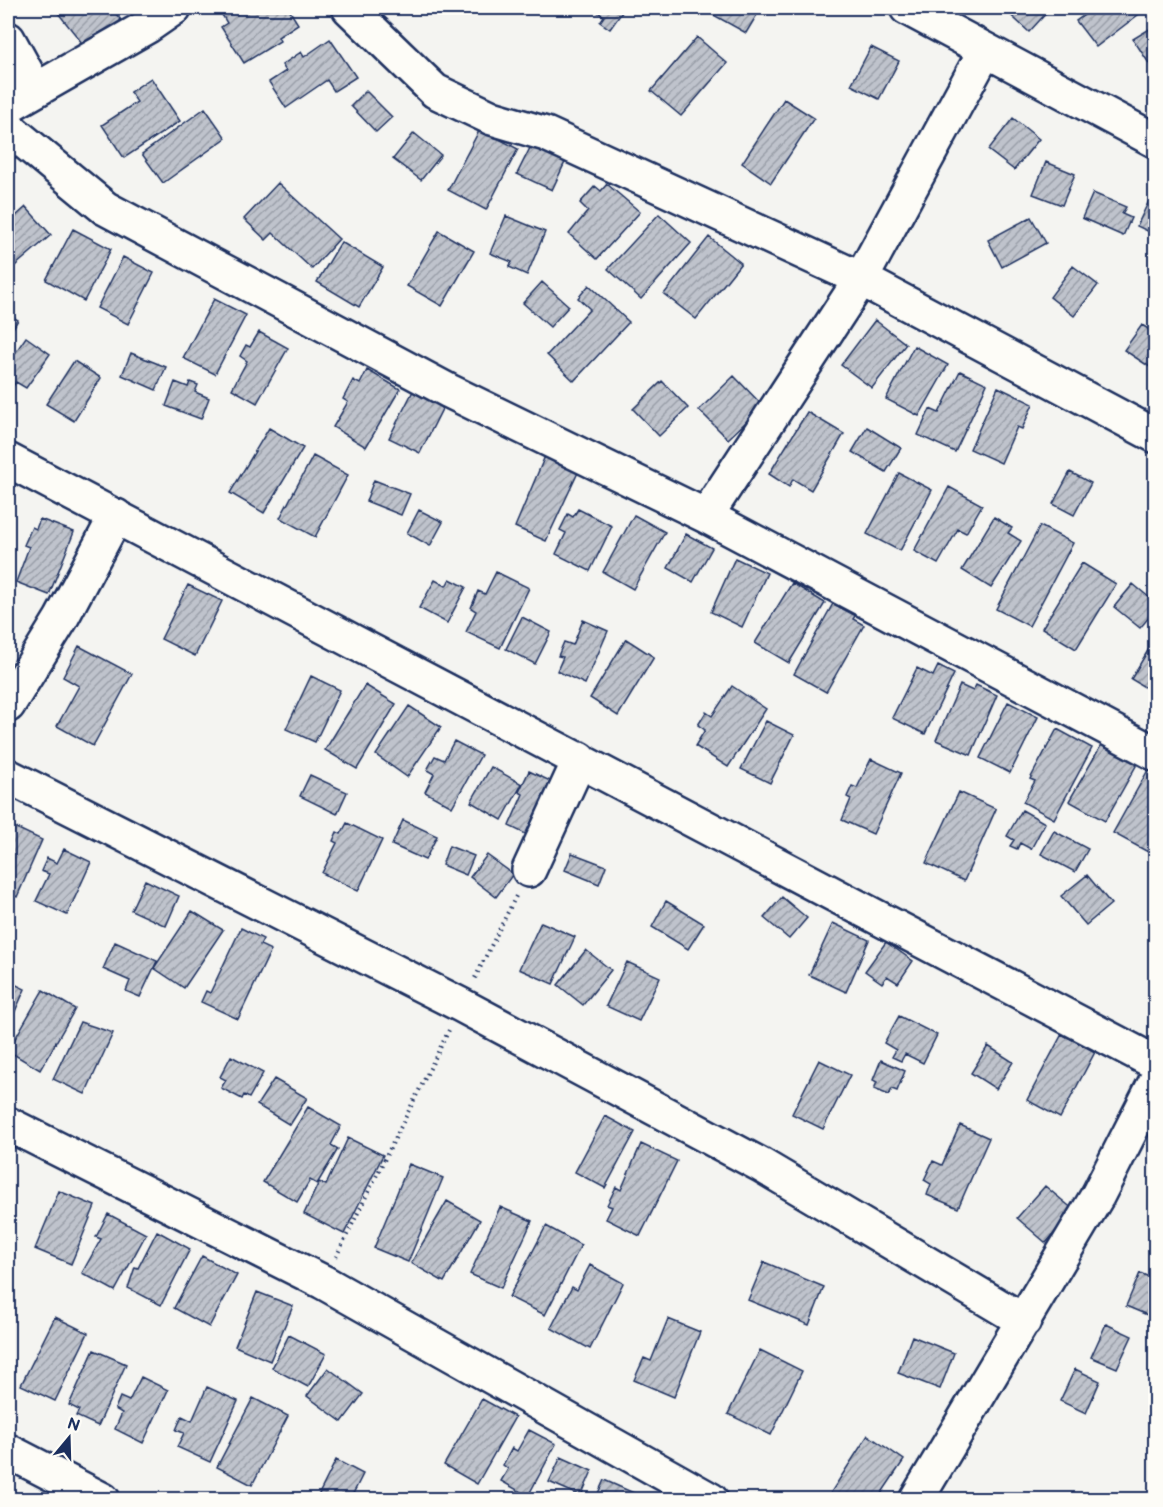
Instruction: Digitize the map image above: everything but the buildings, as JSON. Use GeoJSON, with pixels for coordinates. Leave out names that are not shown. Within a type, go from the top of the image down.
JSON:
{"type":"FeatureCollection","features":[{"type":"Feature","properties":{"kind":"street"},"geometry":{"type":"LineString","coordinates":[[8,106],[148,26],[174,8]]}},
{"type":"Feature","properties":{"kind":"street"},"geometry":{"type":"LineString","coordinates":[[350,8],[435,91],[492,118],[546,135],[861,279],[1155,436]]}},
{"type":"Feature","properties":{"kind":"street"},"geometry":{"type":"LineString","coordinates":[[907,8],[1155,141]]}},
{"type":"Feature","properties":{"kind":"street"},"geometry":{"type":"LineString","coordinates":[[8,39],[36,90]]}},
{"type":"Feature","properties":{"kind":"street"},"geometry":{"type":"LineString","coordinates":[[706,516],[861,279],[985,51]]}},
{"type":"Feature","properties":{"kind":"street"},"geometry":{"type":"LineString","coordinates":[[8,128],[105,208],[449,391],[706,516],[1155,754]]}},
{"type":"Feature","properties":{"kind":"street"},"geometry":{"type":"LineString","coordinates":[[8,459],[580,759],[843,901],[1155,1063]]}},
{"type":"Feature","properties":{"kind":"street"},"geometry":{"type":"LineString","coordinates":[[8,705],[61,619],[116,516]]}},
{"type":"Feature","properties":{"kind":"street"},"geometry":{"type":"LineString","coordinates":[[529,870],[580,759]]}},
{"type":"Feature","properties":{"kind":"street"},"geometry":{"type":"LineString","coordinates":[[8,776],[461,1005],[761,1165],[1024,1321]]}},
{"type":"Feature","properties":{"kind":"street"},"geometry":{"type":"LineString","coordinates":[[916,1500],[1098,1195],[1155,1081]]}},
{"type":"Feature","properties":{"kind":"street"},"geometry":{"type":"LineString","coordinates":[[8,1124],[323,1282],[711,1500]]}},
{"type":"Feature","properties":{"kind":"street"},"geometry":{"type":"LineString","coordinates":[[8,1451],[102,1500]]}},
{"type":"Feature","properties":{"kind":"path"},"geometry":{"type":"LineString","coordinates":[[323,1282],[529,870]]}}]}
